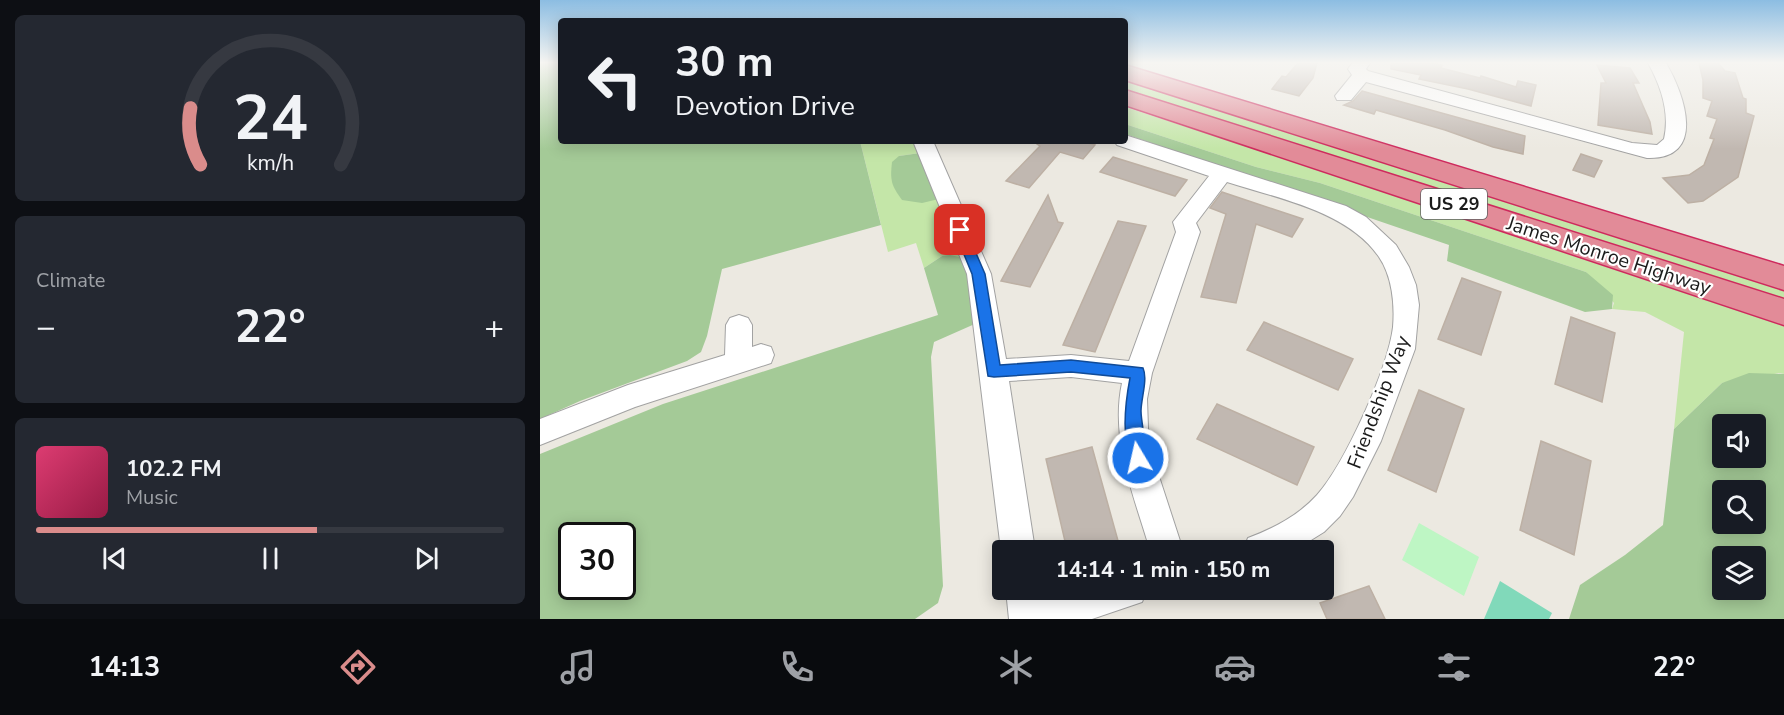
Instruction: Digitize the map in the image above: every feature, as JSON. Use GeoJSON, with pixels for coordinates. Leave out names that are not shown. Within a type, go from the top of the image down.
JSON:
{"type":"FeatureCollection","features":[{"type":"Feature","properties":{"kind":"highway","name":"James Monroe Highway"},"geometry":{"type":"LineString","coordinates":[[1189,92],[1784,278]]}},
{"type":"Feature","properties":{"kind":"highway","name":"James Monroe Highway"},"geometry":{"type":"LineString","coordinates":[[1128,98],[1784,312]]}},
{"type":"Feature","properties":{"kind":"street"},"geometry":{"type":"LineString","coordinates":[[1344,96],[1347,92]]}},
{"type":"Feature","properties":{"kind":"street"},"geometry":{"type":"LineString","coordinates":[[1425,92],[1623,147],[1650,152],[1672,144],[1676,112],[1670,92]]}},
{"type":"Feature","properties":{"kind":"street","name":"Friendship Way"},"geometry":{"type":"LineString","coordinates":[[1128,142],[1338,212],[1370,230],[1385,245],[1395,261],[1403,283],[1407,306],[1406,331],[1402,349],[1351,474],[1335,498],[1314,520],[1283,540]]}},
{"type":"Feature","properties":{"kind":"street"},"geometry":{"type":"LineString","coordinates":[[924,144],[979,274],[1017,540]]}},
{"type":"Feature","properties":{"kind":"street"},"geometry":{"type":"LineString","coordinates":[[1164,540],[1138,458],[1133,428],[1133,399],[1138,373],[1188,232],[1184,222],[1222,174]]}},
{"type":"Feature","properties":{"kind":"street"},"geometry":{"type":"LineString","coordinates":[[540,432],[628,397],[749,358],[739,325]]}},
{"type":"Feature","properties":{"kind":"street"},"geometry":{"type":"LineString","coordinates":[[994,371],[1071,366],[1138,373]]}},
{"type":"Feature","properties":{"kind":"street"},"geometry":{"type":"LineString","coordinates":[[1024,600],[1027,619]]}},
{"type":"Feature","properties":{"kind":"street"},"geometry":{"type":"LineString","coordinates":[[1036,619],[1098,600]]}},
{"type":"Feature","properties":{"kind":"green space"},"geometry":{"type":"Polygon","coordinates":[[[540,92],[558,92],[558,144],[861,144],[881,225],[722,269],[707,336],[701,352],[687,361],[580,401],[540,419],[540,92]]]}},
{"type":"Feature","properties":{"kind":"green space"},"geometry":{"type":"Polygon","coordinates":[[[1128,92],[1163,92],[1784,286],[1784,304],[1128,92]]]}},
{"type":"Feature","properties":{"kind":"green space"},"geometry":{"type":"Polygon","coordinates":[[[1128,108],[1784,320],[1784,374],[1722,383],[1674,429],[1684,332],[1645,312],[1612,309],[1614,303],[1586,272],[1320,183],[1256,167],[1128,125],[1128,108]]]}},
{"type":"Feature","properties":{"kind":"green space"},"geometry":{"type":"Polygon","coordinates":[[[1128,125],[1256,167],[1320,183],[1586,272],[1613,295],[1612,309],[1585,312],[1447,261],[1449,245],[1128,135],[1128,125]]]}},
{"type":"Feature","properties":{"kind":"green space"},"geometry":{"type":"Polygon","coordinates":[[[861,144],[916,144],[920,153],[899,156],[939,199],[964,258],[942,256],[924,268],[916,243],[888,252],[861,144]]]}},
{"type":"Feature","properties":{"kind":"green space"},"geometry":{"type":"Polygon","coordinates":[[[920,153],[939,199],[922,203],[902,200],[892,182],[892,162],[899,156],[920,153]]]}},
{"type":"Feature","properties":{"kind":"green space"},"geometry":{"type":"Polygon","coordinates":[[[942,256],[964,258],[977,323],[934,342],[931,357],[943,586],[938,603],[915,619],[540,619],[540,454],[663,404],[938,315],[924,268],[942,256]]]}},
{"type":"Feature","properties":{"kind":"green space"},"geometry":{"type":"Polygon","coordinates":[[[1749,373],[1784,374],[1784,619],[1569,619],[1580,585],[1625,555],[1663,525],[1674,429],[1722,383],[1749,373]]]}},
{"type":"Feature","properties":{"kind":"green space"},"geometry":{"type":"Polygon","coordinates":[[[1419,523],[1479,557],[1464,596],[1402,560],[1419,523]]]}},
{"type":"Feature","properties":{"kind":"green space"},"geometry":{"type":"Polygon","coordinates":[[[1500,581],[1552,613],[1549,619],[1484,619],[1500,581]]]}},
{"type":"Feature","properties":{"kind":"building"},"geometry":{"type":"Polygon","coordinates":[[[1283,92],[1302,92],[1299,96],[1283,92]]]}},
{"type":"Feature","properties":{"kind":"building"},"geometry":{"type":"Polygon","coordinates":[[[1361,92],[1365,92],[1525,136],[1523,154],[1493,147],[1376,110],[1374,114],[1344,105],[1353,101],[1361,92]]]}},
{"type":"Feature","properties":{"kind":"building"},"geometry":{"type":"Polygon","coordinates":[[[1479,92],[1534,92],[1531,106],[1479,92]]]}},
{"type":"Feature","properties":{"kind":"building"},"geometry":{"type":"Polygon","coordinates":[[[1600,92],[1637,92],[1650,122],[1652,134],[1598,125],[1600,92]]]}},
{"type":"Feature","properties":{"kind":"building"},"geometry":{"type":"Polygon","coordinates":[[[1703,92],[1741,92],[1743,98],[1746,99],[1746,113],[1754,116],[1738,177],[1703,201],[1688,203],[1663,178],[1689,175],[1704,165],[1714,139],[1710,138],[1717,119],[1707,116],[1712,101],[1703,98],[1703,92]]]}},
{"type":"Feature","properties":{"kind":"building"},"geometry":{"type":"Polygon","coordinates":[[[1037,144],[1095,145],[1083,159],[1060,152],[1029,188],[1006,181],[1040,146],[1037,144]]]}},
{"type":"Feature","properties":{"kind":"building"},"geometry":{"type":"Polygon","coordinates":[[[1581,154],[1602,161],[1594,177],[1573,170],[1581,154]]]}},
{"type":"Feature","properties":{"kind":"building"},"geometry":{"type":"Polygon","coordinates":[[[1113,157],[1187,180],[1175,196],[1100,172],[1113,157]]]}},
{"type":"Feature","properties":{"kind":"building"},"geometry":{"type":"Polygon","coordinates":[[[1222,192],[1303,219],[1292,237],[1256,224],[1236,303],[1201,297],[1226,214],[1210,208],[1222,192]]]}},
{"type":"Feature","properties":{"kind":"building"},"geometry":{"type":"Polygon","coordinates":[[[1048,195],[1058,222],[1063,223],[1030,287],[1001,281],[1048,195]]]}},
{"type":"Feature","properties":{"kind":"building"},"geometry":{"type":"Polygon","coordinates":[[[1118,221],[1146,226],[1095,352],[1063,345],[1118,221]]]}},
{"type":"Feature","properties":{"kind":"building"},"geometry":{"type":"Polygon","coordinates":[[[1462,278],[1501,292],[1481,355],[1438,339],[1462,278]]]}},
{"type":"Feature","properties":{"kind":"building"},"geometry":{"type":"Polygon","coordinates":[[[1571,317],[1615,333],[1602,402],[1555,384],[1571,317]]]}},
{"type":"Feature","properties":{"kind":"building"},"geometry":{"type":"Polygon","coordinates":[[[1264,322],[1353,359],[1338,390],[1247,350],[1264,322]]]}},
{"type":"Feature","properties":{"kind":"building"},"geometry":{"type":"Polygon","coordinates":[[[1419,390],[1464,409],[1436,492],[1388,470],[1419,390]]]}},
{"type":"Feature","properties":{"kind":"building"},"geometry":{"type":"Polygon","coordinates":[[[1217,404],[1314,447],[1297,485],[1197,439],[1217,404]]]}},
{"type":"Feature","properties":{"kind":"building"},"geometry":{"type":"Polygon","coordinates":[[[1541,441],[1591,461],[1574,555],[1520,530],[1541,441]]]}},
{"type":"Feature","properties":{"kind":"building"},"geometry":{"type":"Polygon","coordinates":[[[1092,447],[1118,540],[1065,540],[1046,459],[1092,447]]]}},
{"type":"Feature","properties":{"kind":"building"},"geometry":{"type":"Polygon","coordinates":[[[1369,586],[1385,619],[1327,619],[1320,603],[1369,586]]]}},
{"type":"Feature","properties":{"kind":"route"},"geometry":{"type":"LineString","coordinates":[[960,230],[979,274],[994,371],[1071,366],[1138,373],[1133,399],[1133,428],[1138,458]]}}]}
